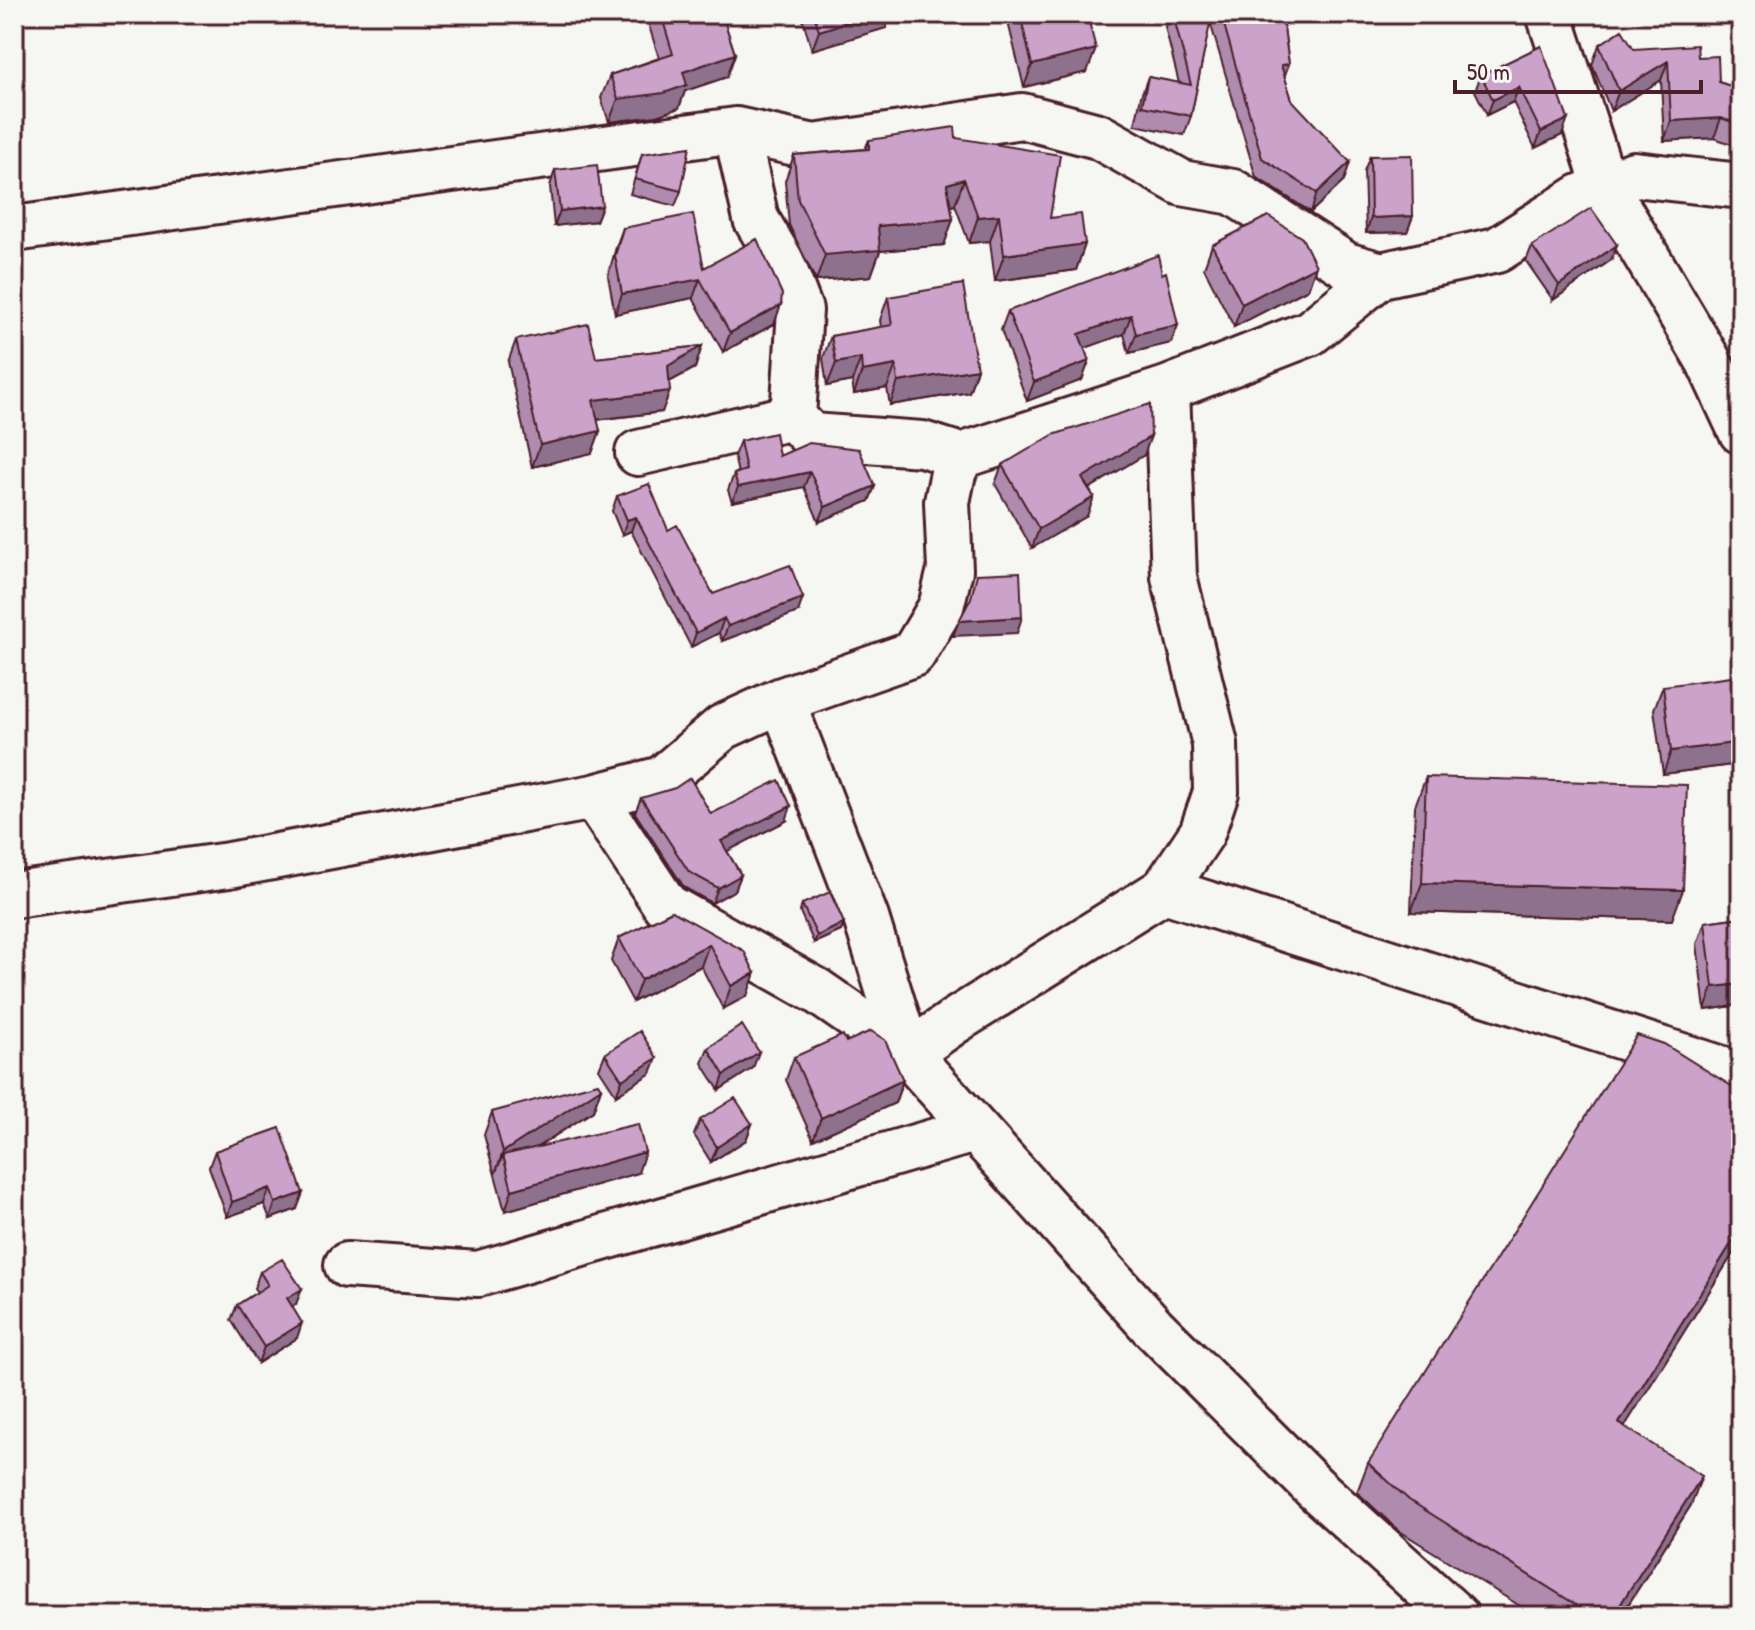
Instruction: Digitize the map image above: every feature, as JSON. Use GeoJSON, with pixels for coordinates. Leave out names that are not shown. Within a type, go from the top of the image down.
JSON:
{"type":"FeatureCollection","features":[{"type":"Feature","properties":{"kind":"street"},"geometry":{"type":"LineString","coordinates":[[1549,14],[1605,186],[1708,360],[1741,431]]}},
{"type":"Feature","properties":{"kind":"street"},"geometry":{"type":"LineString","coordinates":[[14,229],[736,130],[814,147],[1022,116],[1098,136],[1182,183],[1233,192],[1346,265],[1381,275]]}},
{"type":"Feature","properties":{"kind":"street"},"geometry":{"type":"LineString","coordinates":[[736,130],[756,219],[782,263],[800,310],[793,417],[811,436],[922,444],[961,456],[1167,389],[1310,333],[1381,275],[1497,250],[1580,197],[1634,174],[1741,186]]}},
{"type":"Feature","properties":{"kind":"street"},"geometry":{"type":"LineString","coordinates":[[908,1054],[955,1021],[1164,890],[1202,833],[1216,792],[1215,744],[1174,577],[1167,389]]}},
{"type":"Feature","properties":{"kind":"street"},"geometry":{"type":"LineString","coordinates":[[638,453],[793,417]]}},
{"type":"Feature","properties":{"kind":"street"},"geometry":{"type":"LineString","coordinates":[[14,895],[229,865],[594,797],[662,779],[723,727],[782,700],[913,654],[941,607],[947,583],[950,570],[947,502],[953,473],[961,456]]}},
{"type":"Feature","properties":{"kind":"street"},"geometry":{"type":"LineString","coordinates":[[782,700],[866,918],[908,1054]]}},
{"type":"Feature","properties":{"kind":"street"},"geometry":{"type":"LineString","coordinates":[[594,797],[666,906],[817,991],[908,1054],[1153,1327],[1315,1488],[1456,1616]]}},
{"type":"Feature","properties":{"kind":"street"},"geometry":{"type":"LineString","coordinates":[[1164,890],[1741,1075]]}},
{"type":"Feature","properties":{"kind":"street"},"geometry":{"type":"LineString","coordinates":[[347,1265],[478,1274],[974,1130]]}},
{"type":"Feature","properties":{"kind":"building"},"geometry":{"type":"Polygon","coordinates":[[[661,14],[722,14],[735,54],[683,72],[687,85],[664,93],[618,99],[610,75],[673,54],[661,14]]]}},
{"type":"Feature","properties":{"kind":"building"},"geometry":{"type":"Polygon","coordinates":[[[814,14],[872,14],[819,31],[814,14]]]}},
{"type":"Feature","properties":{"kind":"building"},"geometry":{"type":"Polygon","coordinates":[[[1020,14],[1087,14],[1096,49],[1032,65],[1020,14]]]}},
{"type":"Feature","properties":{"kind":"building"},"geometry":{"type":"Polygon","coordinates":[[[1173,14],[1212,14],[1191,116],[1142,106],[1148,77],[1191,85],[1173,14]]]}},
{"type":"Feature","properties":{"kind":"building"},"geometry":{"type":"Polygon","coordinates":[[[1221,14],[1282,14],[1289,64],[1281,65],[1292,100],[1350,162],[1317,193],[1262,158],[1221,14]]]}},
{"type":"Feature","properties":{"kind":"building"},"geometry":{"type":"Polygon","coordinates":[[[1622,30],[1634,49],[1697,45],[1698,57],[1718,56],[1719,82],[1741,90],[1741,125],[1721,118],[1671,121],[1668,61],[1619,91],[1599,45],[1622,30]]]}},
{"type":"Feature","properties":{"kind":"building"},"geometry":{"type":"Polygon","coordinates":[[[1541,46],[1568,119],[1541,132],[1519,87],[1493,100],[1481,75],[1541,46]]]}},
{"type":"Feature","properties":{"kind":"building"},"geometry":{"type":"Polygon","coordinates":[[[955,127],[956,138],[1060,155],[1050,218],[1081,214],[1085,244],[1004,255],[999,215],[978,217],[964,179],[947,184],[953,219],[878,226],[880,250],[825,255],[798,200],[794,155],[869,149],[869,140],[955,127]]]}},
{"type":"Feature","properties":{"kind":"building"},"geometry":{"type":"Polygon","coordinates":[[[690,147],[681,191],[635,179],[642,154],[690,147]]]}},
{"type":"Feature","properties":{"kind":"building"},"geometry":{"type":"Polygon","coordinates":[[[1412,155],[1413,216],[1371,218],[1370,156],[1412,155]]]}},
{"type":"Feature","properties":{"kind":"building"},"geometry":{"type":"Polygon","coordinates":[[[597,165],[602,206],[560,211],[555,170],[597,165]]]}},
{"type":"Feature","properties":{"kind":"building"},"geometry":{"type":"Polygon","coordinates":[[[1591,208],[1617,245],[1559,285],[1532,246],[1591,208]]]}},
{"type":"Feature","properties":{"kind":"building"},"geometry":{"type":"Polygon","coordinates":[[[693,214],[704,268],[757,239],[782,294],[781,305],[730,333],[700,279],[622,294],[615,256],[623,228],[693,214]]]}},
{"type":"Feature","properties":{"kind":"building"},"geometry":{"type":"Polygon","coordinates":[[[1268,216],[1302,238],[1316,266],[1242,304],[1212,245],[1268,216]]]}},
{"type":"Feature","properties":{"kind":"building"},"geometry":{"type":"Polygon","coordinates":[[[1158,255],[1162,274],[1166,272],[1178,325],[1136,334],[1131,315],[1079,334],[1089,361],[1034,382],[1008,311],[1158,255]]]}},
{"type":"Feature","properties":{"kind":"building"},"geometry":{"type":"Polygon","coordinates":[[[963,284],[977,369],[898,382],[896,365],[862,371],[861,358],[836,363],[831,336],[892,325],[888,297],[963,284]]]}},
{"type":"Feature","properties":{"kind":"building"},"geometry":{"type":"Polygon","coordinates":[[[588,324],[596,358],[702,346],[668,366],[670,391],[593,400],[600,431],[540,445],[516,340],[588,324]]]}},
{"type":"Feature","properties":{"kind":"building"},"geometry":{"type":"Polygon","coordinates":[[[1150,404],[1151,436],[1082,478],[1094,497],[1039,529],[1002,465],[1053,435],[1150,404]]]}},
{"type":"Feature","properties":{"kind":"building"},"geometry":{"type":"Polygon","coordinates":[[[775,433],[779,456],[809,443],[859,449],[875,486],[825,507],[810,472],[738,487],[734,474],[746,470],[740,441],[775,433]]]}},
{"type":"Feature","properties":{"kind":"building"},"geometry":{"type":"Polygon","coordinates":[[[649,484],[668,530],[677,525],[713,594],[790,565],[803,598],[728,626],[724,618],[696,633],[636,517],[627,520],[617,496],[649,484]]]}},
{"type":"Feature","properties":{"kind":"building"},"geometry":{"type":"Polygon","coordinates":[[[1020,572],[1022,617],[959,621],[971,598],[977,574],[1020,572]]]}},
{"type":"Feature","properties":{"kind":"building"},"geometry":{"type":"Polygon","coordinates":[[[1739,676],[1741,742],[1671,751],[1663,686],[1739,676]]]}},
{"type":"Feature","properties":{"kind":"building"},"geometry":{"type":"Polygon","coordinates":[[[1426,777],[1687,785],[1683,890],[1422,883],[1426,777]]]}},
{"type":"Feature","properties":{"kind":"building"},"geometry":{"type":"Polygon","coordinates":[[[690,778],[711,814],[779,780],[791,806],[721,841],[741,875],[718,888],[689,872],[641,798],[675,788],[690,778]]]}},
{"type":"Feature","properties":{"kind":"building"},"geometry":{"type":"Polygon","coordinates":[[[830,892],[844,923],[817,936],[802,904],[830,892]]]}},
{"type":"Feature","properties":{"kind":"building"},"geometry":{"type":"Polygon","coordinates":[[[672,911],[744,951],[755,973],[731,986],[709,944],[641,980],[619,938],[672,911]]]}},
{"type":"Feature","properties":{"kind":"building"},"geometry":{"type":"Polygon","coordinates":[[[1741,917],[1741,984],[1713,987],[1705,922],[1741,917]]]}},
{"type":"Feature","properties":{"kind":"building"},"geometry":{"type":"Polygon","coordinates":[[[742,1025],[759,1052],[724,1075],[708,1048],[742,1025]]]}},
{"type":"Feature","properties":{"kind":"building"},"geometry":{"type":"Polygon","coordinates":[[[640,1031],[657,1058],[622,1080],[605,1054],[640,1031]]]}},
{"type":"Feature","properties":{"kind":"building"},"geometry":{"type":"Polygon","coordinates":[[[871,1031],[885,1040],[903,1080],[821,1118],[794,1057],[843,1035],[846,1042],[871,1031]]]}},
{"type":"Feature","properties":{"kind":"building"},"geometry":{"type":"Polygon","coordinates":[[[1637,1035],[1664,1044],[1741,1092],[1741,1228],[1619,1423],[1702,1476],[1613,1616],[1594,1616],[1409,1500],[1368,1463],[1637,1035]]]}},
{"type":"Feature","properties":{"kind":"building"},"geometry":{"type":"Polygon","coordinates":[[[598,1083],[601,1088],[503,1152],[492,1112],[598,1083]]]}},
{"type":"Feature","properties":{"kind":"building"},"geometry":{"type":"Polygon","coordinates":[[[735,1098],[752,1124],[717,1147],[700,1120],[735,1098]]]}},
{"type":"Feature","properties":{"kind":"building"},"geometry":{"type":"Polygon","coordinates":[[[638,1124],[645,1152],[512,1190],[503,1155],[638,1124]]]}},
{"type":"Feature","properties":{"kind":"building"},"geometry":{"type":"Polygon","coordinates":[[[280,1128],[303,1193],[275,1203],[270,1188],[232,1202],[215,1151],[280,1128]]]}},
{"type":"Feature","properties":{"kind":"building"},"geometry":{"type":"Polygon","coordinates":[[[282,1259],[302,1289],[287,1298],[302,1323],[264,1347],[237,1305],[268,1285],[260,1272],[282,1259]]]}}]}
